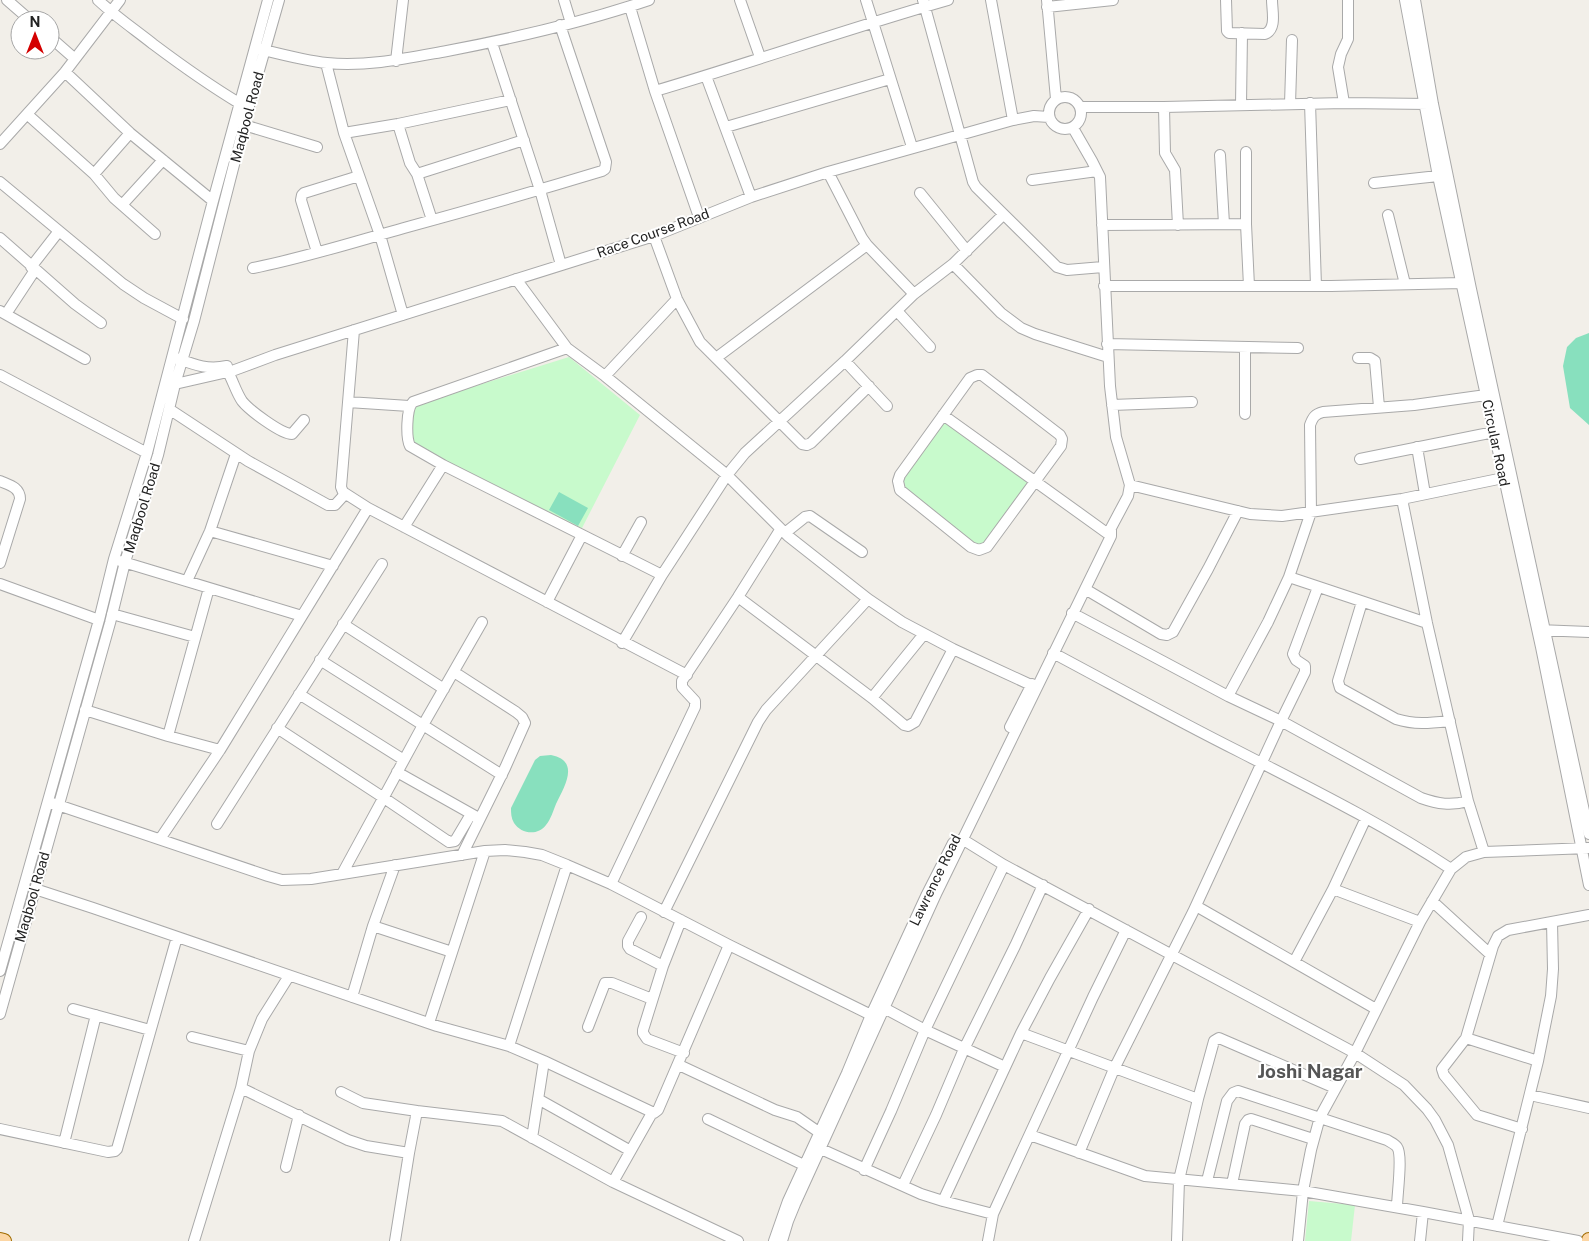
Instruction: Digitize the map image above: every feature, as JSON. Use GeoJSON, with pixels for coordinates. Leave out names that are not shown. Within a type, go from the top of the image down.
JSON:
{"type":"FeatureCollection","features":[{"type":"Feature","properties":{"kind":"main road"},"geometry":{"type":"LineString","coordinates":[[0,1240],[4,1241]]}},
{"type":"Feature","properties":{"kind":"street"},"geometry":{"type":"LineString","coordinates":[[7,0],[18,10]]}},
{"type":"Feature","properties":{"kind":"street"},"geometry":{"type":"LineString","coordinates":[[98,0],[111,12],[192,73],[239,103]]}},
{"type":"Feature","properties":{"kind":"street"},"geometry":{"type":"LineString","coordinates":[[0,144],[66,72],[120,0]]}},
{"type":"Feature","properties":{"kind":"street","name":"Maqbool Road"},"geometry":{"type":"LineString","coordinates":[[178,358],[183,318],[268,0]]}},
{"type":"Feature","properties":{"kind":"street","name":"Maqbool Road"},"geometry":{"type":"LineString","coordinates":[[0,971],[3,945],[48,801],[99,620],[114,559],[171,383],[279,0]]}},
{"type":"Feature","properties":{"kind":"street"},"geometry":{"type":"LineString","coordinates":[[396,61],[404,0]]}},
{"type":"Feature","properties":{"kind":"street"},"geometry":{"type":"LineString","coordinates":[[253,268],[540,190],[605,169],[606,162],[565,24],[564,0]]}},
{"type":"Feature","properties":{"kind":"street"},"geometry":{"type":"LineString","coordinates":[[254,48],[326,63],[396,61],[492,43],[649,0]]}},
{"type":"Feature","properties":{"kind":"street"},"geometry":{"type":"LineString","coordinates":[[740,0],[760,57]]}},
{"type":"Feature","properties":{"kind":"street"},"geometry":{"type":"LineString","coordinates":[[866,0],[912,147]]}},
{"type":"Feature","properties":{"kind":"street"},"geometry":{"type":"LineString","coordinates":[[656,91],[800,46],[924,3],[948,0]]}},
{"type":"Feature","properties":{"kind":"street"},"geometry":{"type":"LineString","coordinates":[[991,0],[1013,120]]}},
{"type":"Feature","properties":{"kind":"street"},"geometry":{"type":"LineString","coordinates":[[1034,116],[1054,102],[1064,97],[1072,98],[1080,106],[1081,119],[1073,128],[1068,129],[1054,126],[1049,117],[1049,108],[1054,102],[1047,3],[1113,0]]}},
{"type":"Feature","properties":{"kind":"street"},"geometry":{"type":"LineString","coordinates":[[1226,0],[1226,29],[1229,33],[1264,34],[1270,31],[1273,23],[1272,0]]}},
{"type":"Feature","properties":{"kind":"street"},"geometry":{"type":"LineString","coordinates":[[1344,103],[1338,67],[1341,54],[1348,40],[1348,0]]}},
{"type":"Feature","properties":{"kind":"street","name":"Circular Road"},"geometry":{"type":"LineString","coordinates":[[1406,0],[1471,289],[1508,478],[1586,848],[1589,885]]}},
{"type":"Feature","properties":{"kind":"street","name":"Circular Road"},"geometry":{"type":"LineString","coordinates":[[1415,0],[1438,176],[1494,432],[1508,478]]}},
{"type":"Feature","properties":{"kind":"street"},"geometry":{"type":"LineString","coordinates":[[924,3],[973,182],[976,187],[1057,267],[1067,270],[1103,267]]}},
{"type":"Feature","properties":{"kind":"street"},"geometry":{"type":"LineString","coordinates":[[630,6],[656,91],[700,217]]}},
{"type":"Feature","properties":{"kind":"street"},"geometry":{"type":"LineString","coordinates":[[1241,105],[1242,33]]}},
{"type":"Feature","properties":{"kind":"street"},"geometry":{"type":"LineString","coordinates":[[1290,104],[1292,40]]}},
{"type":"Feature","properties":{"kind":"street"},"geometry":{"type":"LineString","coordinates":[[492,43],[540,190],[561,265]]}},
{"type":"Feature","properties":{"kind":"street"},"geometry":{"type":"LineString","coordinates":[[60,46],[75,59]]}},
{"type":"Feature","properties":{"kind":"street"},"geometry":{"type":"LineString","coordinates":[[326,63],[344,133],[380,235],[403,315]]}},
{"type":"Feature","properties":{"kind":"street"},"geometry":{"type":"LineString","coordinates":[[66,72],[130,133],[213,201]]}},
{"type":"Feature","properties":{"kind":"street"},"geometry":{"type":"LineString","coordinates":[[706,76],[751,197]]}},
{"type":"Feature","properties":{"kind":"street"},"geometry":{"type":"LineString","coordinates":[[726,128],[890,79]]}},
{"type":"Feature","properties":{"kind":"street"},"geometry":{"type":"LineString","coordinates":[[344,133],[398,124],[511,100]]}},
{"type":"Feature","properties":{"kind":"street"},"geometry":{"type":"LineString","coordinates":[[1310,103],[1316,286]]}},
{"type":"Feature","properties":{"kind":"street"},"geometry":{"type":"LineString","coordinates":[[1080,106],[1164,107],[1310,103],[1429,104]]}},
{"type":"Feature","properties":{"kind":"street"},"geometry":{"type":"LineString","coordinates":[[1164,107],[1165,153],[1175,170],[1178,224]]}},
{"type":"Feature","properties":{"kind":"street"},"geometry":{"type":"LineString","coordinates":[[28,115],[94,174],[122,206],[155,234]]}},
{"type":"Feature","properties":{"kind":"street"},"geometry":{"type":"LineString","coordinates":[[1034,116],[1049,117]]}},
{"type":"Feature","properties":{"kind":"street","name":"Race Course Road"},"geometry":{"type":"LineString","coordinates":[[171,383],[228,372],[275,355],[654,236],[751,197],[828,172],[912,147],[1034,116]]}},
{"type":"Feature","properties":{"kind":"street"},"geometry":{"type":"LineString","coordinates":[[398,124],[410,163],[417,174],[432,220]]}},
{"type":"Feature","properties":{"kind":"street"},"geometry":{"type":"LineString","coordinates":[[244,125],[317,147]]}},
{"type":"Feature","properties":{"kind":"street"},"geometry":{"type":"LineString","coordinates":[[1073,128],[1097,171],[1101,190],[1103,267],[1112,405],[1116,437],[1130,485],[1250,514],[1273,516],[1402,498],[1508,478]]}},
{"type":"Feature","properties":{"kind":"street"},"geometry":{"type":"LineString","coordinates":[[94,174],[130,133]]}},
{"type":"Feature","properties":{"kind":"street"},"geometry":{"type":"LineString","coordinates":[[417,174],[524,140]]}},
{"type":"Feature","properties":{"kind":"street"},"geometry":{"type":"LineString","coordinates":[[1246,152],[1246,224],[1249,286]]}},
{"type":"Feature","properties":{"kind":"street"},"geometry":{"type":"LineString","coordinates":[[1220,156],[1224,224]]}},
{"type":"Feature","properties":{"kind":"street"},"geometry":{"type":"LineString","coordinates":[[122,206],[163,160]]}},
{"type":"Feature","properties":{"kind":"street"},"geometry":{"type":"LineString","coordinates":[[1032,180],[1097,171]]}},
{"type":"Feature","properties":{"kind":"street"},"geometry":{"type":"LineString","coordinates":[[828,172],[856,228],[868,246],[914,294]]}},
{"type":"Feature","properties":{"kind":"street"},"geometry":{"type":"LineString","coordinates":[[317,252],[301,200],[302,195],[359,176]]}},
{"type":"Feature","properties":{"kind":"street"},"geometry":{"type":"LineString","coordinates":[[1374,183],[1438,176]]}},
{"type":"Feature","properties":{"kind":"street"},"geometry":{"type":"LineString","coordinates":[[0,182],[123,284],[144,298],[183,318]]}},
{"type":"Feature","properties":{"kind":"street"},"geometry":{"type":"LineString","coordinates":[[920,193],[966,250]]}},
{"type":"Feature","properties":{"kind":"street"},"geometry":{"type":"LineString","coordinates":[[622,643],[662,575],[727,475],[746,453],[914,294],[953,264],[1003,215]]}},
{"type":"Feature","properties":{"kind":"street"},"geometry":{"type":"LineString","coordinates":[[1388,216],[1405,284]]}},
{"type":"Feature","properties":{"kind":"street"},"geometry":{"type":"LineString","coordinates":[[1102,226],[1246,224]]}},
{"type":"Feature","properties":{"kind":"street"},"geometry":{"type":"LineString","coordinates":[[59,231],[3,313],[85,359]]}},
{"type":"Feature","properties":{"kind":"street"},"geometry":{"type":"LineString","coordinates":[[654,236],[677,299],[700,342],[802,444],[808,445],[869,386]]}},
{"type":"Feature","properties":{"kind":"street"},"geometry":{"type":"LineString","coordinates":[[0,238],[33,269],[101,324]]}},
{"type":"Feature","properties":{"kind":"street"},"geometry":{"type":"LineString","coordinates":[[716,358],[868,246]]}},
{"type":"Feature","properties":{"kind":"street"},"geometry":{"type":"LineString","coordinates":[[953,264],[1001,313],[1021,328],[1108,357]]}},
{"type":"Feature","properties":{"kind":"street"},"geometry":{"type":"LineString","coordinates":[[516,279],[567,348],[605,376],[727,475],[782,532],[868,599],[924,634],[1031,685]]}},
{"type":"Feature","properties":{"kind":"street"},"geometry":{"type":"LineString","coordinates":[[1104,286],[1462,284]]}},
{"type":"Feature","properties":{"kind":"street"},"geometry":{"type":"LineString","coordinates":[[605,376],[677,299]]}},
{"type":"Feature","properties":{"kind":"street"},"geometry":{"type":"LineString","coordinates":[[897,311],[930,347]]}},
{"type":"Feature","properties":{"kind":"street"},"geometry":{"type":"LineString","coordinates":[[354,330],[341,487],[345,494],[622,643],[687,675]]}},
{"type":"Feature","properties":{"kind":"street"},"geometry":{"type":"LineString","coordinates":[[1107,344],[1298,348]]}},
{"type":"Feature","properties":{"kind":"street"},"geometry":{"type":"LineString","coordinates":[[567,348],[412,402],[409,406],[408,444],[443,465],[662,575]]}},
{"type":"Feature","properties":{"kind":"street"},"geometry":{"type":"LineString","coordinates":[[1244,348],[1246,414]]}},
{"type":"Feature","properties":{"kind":"street","name":"Race Course Road"},"geometry":{"type":"LineString","coordinates":[[178,358],[205,368],[215,368],[275,355]]}},
{"type":"Feature","properties":{"kind":"street"},"geometry":{"type":"LineString","coordinates":[[1358,358],[1374,360],[1379,407]]}},
{"type":"Feature","properties":{"kind":"street"},"geometry":{"type":"LineString","coordinates":[[845,361],[888,406]]}},
{"type":"Feature","properties":{"kind":"street"},"geometry":{"type":"LineString","coordinates":[[228,372],[243,402],[278,429],[286,434],[292,434],[304,420]]}},
{"type":"Feature","properties":{"kind":"street"},"geometry":{"type":"LineString","coordinates":[[0,375],[147,453]]}},
{"type":"Feature","properties":{"kind":"street"},"geometry":{"type":"LineString","coordinates":[[982,375],[1060,435],[1062,439],[1061,446],[987,548],[979,550],[971,547],[900,490],[898,485],[900,475],[943,415],[970,378],[982,375]]}},
{"type":"Feature","properties":{"kind":"street","name":"Maqbool Road"},"geometry":{"type":"LineString","coordinates":[[0,1014],[125,562],[158,456],[169,409],[171,383]]}},
{"type":"Feature","properties":{"kind":"street"},"geometry":{"type":"LineString","coordinates":[[1228,696],[1268,622],[1289,577],[1311,512],[1310,425],[1314,416],[1317,413],[1323,412],[1414,405],[1486,395]]}},
{"type":"Feature","properties":{"kind":"street"},"geometry":{"type":"LineString","coordinates":[[348,402],[409,406]]}},
{"type":"Feature","properties":{"kind":"street"},"geometry":{"type":"LineString","coordinates":[[1112,405],[1192,402]]}},
{"type":"Feature","properties":{"kind":"street"},"geometry":{"type":"LineString","coordinates":[[169,409],[236,454],[330,506],[335,505],[345,494]]}},
{"type":"Feature","properties":{"kind":"street"},"geometry":{"type":"LineString","coordinates":[[943,415],[1034,481],[1109,532]]}},
{"type":"Feature","properties":{"kind":"street"},"geometry":{"type":"LineString","coordinates":[[1360,458],[1494,432]]}},
{"type":"Feature","properties":{"kind":"street"},"geometry":{"type":"LineString","coordinates":[[1417,447],[1425,494]]}},
{"type":"Feature","properties":{"kind":"street"},"geometry":{"type":"LineString","coordinates":[[187,581],[210,531],[236,454]]}},
{"type":"Feature","properties":{"kind":"street"},"geometry":{"type":"LineString","coordinates":[[404,526],[443,465]]}},
{"type":"Feature","properties":{"kind":"street"},"geometry":{"type":"LineString","coordinates":[[0,480],[16,489],[20,494],[20,499],[0,563]]}},
{"type":"Feature","properties":{"kind":"street","name":"Lawrence Road"},"geometry":{"type":"LineString","coordinates":[[774,1241],[783,1212],[808,1167],[821,1150],[884,1008],[912,936],[1031,685],[1128,496],[1130,485]]}},
{"type":"Feature","properties":{"kind":"street"},"geometry":{"type":"LineString","coordinates":[[1402,498],[1427,623],[1468,801],[1484,852]]}},
{"type":"Feature","properties":{"kind":"street"},"geometry":{"type":"LineString","coordinates":[[160,838],[220,750],[368,508]]}},
{"type":"Feature","properties":{"kind":"street"},"geometry":{"type":"LineString","coordinates":[[1084,589],[1161,634],[1173,632],[1238,511]]}},
{"type":"Feature","properties":{"kind":"street"},"geometry":{"type":"LineString","coordinates":[[611,884],[695,707],[695,701],[682,685],[682,681],[782,532],[805,517],[810,516],[862,552]]}},
{"type":"Feature","properties":{"kind":"street"},"geometry":{"type":"LineString","coordinates":[[622,556],[641,522]]}},
{"type":"Feature","properties":{"kind":"street"},"geometry":{"type":"LineString","coordinates":[[210,531],[333,566]]}},
{"type":"Feature","properties":{"kind":"street","name":"Lawrence Road"},"geometry":{"type":"LineString","coordinates":[[782,1241],[820,1133],[848,1073],[871,1014],[1030,705],[1109,532]]}},
{"type":"Feature","properties":{"kind":"street"},"geometry":{"type":"LineString","coordinates":[[547,602],[582,535]]}},
{"type":"Feature","properties":{"kind":"street"},"geometry":{"type":"LineString","coordinates":[[114,559],[302,616]]}},
{"type":"Feature","properties":{"kind":"street"},"geometry":{"type":"LineString","coordinates":[[217,824],[382,564]]}},
{"type":"Feature","properties":{"kind":"street"},"geometry":{"type":"LineString","coordinates":[[1289,577],[1427,623]]}},
{"type":"Feature","properties":{"kind":"street"},"geometry":{"type":"LineString","coordinates":[[0,584],[99,620]]}},
{"type":"Feature","properties":{"kind":"street"},"geometry":{"type":"LineString","coordinates":[[1079,1153],[1114,1069],[1196,906],[1280,721],[1305,672],[1305,666],[1296,660],[1293,654],[1318,587]]}},
{"type":"Feature","properties":{"kind":"street"},"geometry":{"type":"LineString","coordinates":[[168,736],[209,588]]}},
{"type":"Feature","properties":{"kind":"street"},"geometry":{"type":"LineString","coordinates":[[738,597],[872,698],[904,725],[908,726],[915,722],[953,649]]}},
{"type":"Feature","properties":{"kind":"street"},"geometry":{"type":"LineString","coordinates":[[664,912],[758,722],[766,710],[815,655],[868,599]]}},
{"type":"Feature","properties":{"kind":"street"},"geometry":{"type":"LineString","coordinates":[[1362,602],[1338,681],[1340,688],[1404,722],[1422,724],[1450,721]]}},
{"type":"Feature","properties":{"kind":"street"},"geometry":{"type":"LineString","coordinates":[[1072,613],[1228,696],[1280,721],[1421,798],[1450,805],[1468,801]]}},
{"type":"Feature","properties":{"kind":"street"},"geometry":{"type":"LineString","coordinates":[[112,614],[195,637]]}},
{"type":"Feature","properties":{"kind":"street"},"geometry":{"type":"LineString","coordinates":[[342,874],[482,622]]}},
{"type":"Feature","properties":{"kind":"street"},"geometry":{"type":"LineString","coordinates":[[343,624],[444,689]]}},
{"type":"Feature","properties":{"kind":"street"},"geometry":{"type":"LineString","coordinates":[[1541,630],[1589,632]]}},
{"type":"Feature","properties":{"kind":"street","name":"Circular Road"},"geometry":{"type":"LineString","coordinates":[[1541,630],[1589,834]]}},
{"type":"Feature","properties":{"kind":"street"},"geometry":{"type":"LineString","coordinates":[[872,698],[924,634]]}},
{"type":"Feature","properties":{"kind":"street"},"geometry":{"type":"LineString","coordinates":[[1053,653],[1366,818],[1451,869]]}},
{"type":"Feature","properties":{"kind":"street"},"geometry":{"type":"LineString","coordinates":[[320,660],[502,775]]}},
{"type":"Feature","properties":{"kind":"street"},"geometry":{"type":"LineString","coordinates":[[277,728],[449,842],[455,841],[475,817],[502,775],[524,726],[524,720],[516,712],[454,672]]}},
{"type":"Feature","properties":{"kind":"street"},"geometry":{"type":"LineString","coordinates":[[299,694],[404,760]]}},
{"type":"Feature","properties":{"kind":"street"},"geometry":{"type":"LineString","coordinates":[[85,710],[220,750]]}},
{"type":"Feature","properties":{"kind":"street"},"geometry":{"type":"LineString","coordinates":[[397,772],[475,817]]}},
{"type":"Feature","properties":{"kind":"street"},"geometry":{"type":"LineString","coordinates":[[48,801],[282,880],[311,879],[486,851],[505,850],[542,855],[611,884],[729,945],[871,1014]]}},
{"type":"Feature","properties":{"kind":"street"},"geometry":{"type":"LineString","coordinates":[[462,855],[475,817]]}},
{"type":"Feature","properties":{"kind":"street"},"geometry":{"type":"LineString","coordinates":[[1294,962],[1334,889],[1366,818]]}},
{"type":"Feature","properties":{"kind":"street"},"geometry":{"type":"LineString","coordinates":[[962,840],[1004,865],[1355,1053],[1404,1085],[1427,1109],[1448,1145],[1470,1220],[1468,1241]]}},
{"type":"Feature","properties":{"kind":"street"},"geometry":{"type":"LineString","coordinates":[[1298,1241],[1303,1192],[1313,1140],[1320,1117],[1355,1053],[1420,922],[1451,869],[1466,857],[1484,852],[1586,848]]}},
{"type":"Feature","properties":{"kind":"street"},"geometry":{"type":"LineString","coordinates":[[429,1023],[486,851]]}},
{"type":"Feature","properties":{"kind":"street"},"geometry":{"type":"LineString","coordinates":[[352,997],[373,926],[394,865]]}},
{"type":"Feature","properties":{"kind":"street"},"geometry":{"type":"LineString","coordinates":[[509,1046],[567,865]]}},
{"type":"Feature","properties":{"kind":"street"},"geometry":{"type":"LineString","coordinates":[[864,1170],[925,1030],[1004,865]]}},
{"type":"Feature","properties":{"kind":"street"},"geometry":{"type":"LineString","coordinates":[[903,1185],[964,1049],[1043,886]]}},
{"type":"Feature","properties":{"kind":"street"},"geometry":{"type":"LineString","coordinates":[[1334,889],[1420,922]]}},
{"type":"Feature","properties":{"kind":"street"},"geometry":{"type":"LineString","coordinates":[[35,890],[429,1023],[509,1046],[652,1113]]}},
{"type":"Feature","properties":{"kind":"street"},"geometry":{"type":"LineString","coordinates":[[1432,901],[1490,954]]}},
{"type":"Feature","properties":{"kind":"street"},"geometry":{"type":"LineString","coordinates":[[1196,906],[1376,1009]]}},
{"type":"Feature","properties":{"kind":"street"},"geometry":{"type":"LineString","coordinates":[[942,1202],[1021,1033],[1089,909]]}},
{"type":"Feature","properties":{"kind":"street"},"geometry":{"type":"LineString","coordinates":[[1522,1129],[1477,1115],[1444,1076],[1442,1069],[1466,1038],[1490,954],[1502,932],[1589,915]]}},
{"type":"Feature","properties":{"kind":"street"},"geometry":{"type":"LineString","coordinates":[[641,917],[628,941],[628,947],[663,966]]}},
{"type":"Feature","properties":{"kind":"street"},"geometry":{"type":"LineString","coordinates":[[681,920],[663,966],[643,1026],[643,1034],[647,1039],[684,1054]]}},
{"type":"Feature","properties":{"kind":"street"},"geometry":{"type":"LineString","coordinates":[[1497,1226],[1538,1061],[1553,982],[1552,922]]}},
{"type":"Feature","properties":{"kind":"street"},"geometry":{"type":"LineString","coordinates":[[373,926],[452,952]]}},
{"type":"Feature","properties":{"kind":"street"},"geometry":{"type":"LineString","coordinates":[[988,1241],[993,1214],[1126,930]]}},
{"type":"Feature","properties":{"kind":"street"},"geometry":{"type":"LineString","coordinates":[[0,1129],[112,1152],[117,1149],[177,937]]}},
{"type":"Feature","properties":{"kind":"street"},"geometry":{"type":"LineString","coordinates":[[3,945],[17,949]]}},
{"type":"Feature","properties":{"kind":"street"},"geometry":{"type":"LineString","coordinates":[[613,1182],[629,1150],[652,1113],[656,1113],[658,1110],[684,1054],[729,945]]}},
{"type":"Feature","properties":{"kind":"street"},"geometry":{"type":"LineString","coordinates":[[194,1241],[242,1088],[249,1051],[262,1019],[289,976]]}},
{"type":"Feature","properties":{"kind":"street"},"geometry":{"type":"LineString","coordinates":[[588,1027],[605,983],[612,983],[652,999]]}},
{"type":"Feature","properties":{"kind":"street"},"geometry":{"type":"LineString","coordinates":[[884,1008],[925,1030],[1005,1067]]}},
{"type":"Feature","properties":{"kind":"street"},"geometry":{"type":"LineString","coordinates":[[73,1009],[150,1030]]}},
{"type":"Feature","properties":{"kind":"street"},"geometry":{"type":"LineString","coordinates":[[64,1143],[96,1016]]}},
{"type":"Feature","properties":{"kind":"street"},"geometry":{"type":"LineString","coordinates":[[1021,1033],[1198,1099]]}},
{"type":"Feature","properties":{"kind":"street"},"geometry":{"type":"LineString","coordinates":[[192,1037],[249,1051]]}},
{"type":"Feature","properties":{"kind":"street"},"geometry":{"type":"LineString","coordinates":[[1177,1241],[1178,1180],[1214,1041],[1219,1038],[1335,1088]]}},
{"type":"Feature","properties":{"kind":"street"},"geometry":{"type":"LineString","coordinates":[[1466,1038],[1538,1061]]}},
{"type":"Feature","properties":{"kind":"street"},"geometry":{"type":"LineString","coordinates":[[532,1138],[544,1061]]}},
{"type":"Feature","properties":{"kind":"street"},"geometry":{"type":"LineString","coordinates":[[678,1065],[775,1110],[797,1117],[820,1133]]}},
{"type":"Feature","properties":{"kind":"street"},"geometry":{"type":"LineString","coordinates":[[242,1088],[348,1140],[366,1146],[409,1153]]}},
{"type":"Feature","properties":{"kind":"street"},"geometry":{"type":"LineString","coordinates":[[1208,1181],[1228,1101],[1233,1093],[1238,1091],[1387,1140],[1397,1147],[1400,1157],[1397,1207]]}},
{"type":"Feature","properties":{"kind":"street"},"geometry":{"type":"LineString","coordinates":[[341,1092],[363,1103],[502,1121],[613,1182],[738,1241]]}},
{"type":"Feature","properties":{"kind":"street"},"geometry":{"type":"LineString","coordinates":[[1530,1095],[1589,1108]]}},
{"type":"Feature","properties":{"kind":"street"},"geometry":{"type":"LineString","coordinates":[[538,1099],[629,1150]]}},
{"type":"Feature","properties":{"kind":"street"},"geometry":{"type":"LineString","coordinates":[[396,1241],[409,1153],[418,1111]]}},
{"type":"Feature","properties":{"kind":"street"},"geometry":{"type":"LineString","coordinates":[[286,1167],[298,1115]]}},
{"type":"Feature","properties":{"kind":"street"},"geometry":{"type":"LineString","coordinates":[[708,1119],[808,1167]]}},
{"type":"Feature","properties":{"kind":"street"},"geometry":{"type":"LineString","coordinates":[[1232,1184],[1245,1124],[1248,1120],[1251,1119],[1313,1140]]}},
{"type":"Feature","properties":{"kind":"street"},"geometry":{"type":"LineString","coordinates":[[1030,1135],[1145,1176],[1303,1192],[1470,1220],[1578,1241]]}},
{"type":"Feature","properties":{"kind":"street"},"geometry":{"type":"LineString","coordinates":[[821,1150],[942,1202],[993,1214]]}},
{"type":"Feature","properties":{"kind":"street"},"geometry":{"type":"LineString","coordinates":[[1420,1241],[1423,1212]]}},
{"type":"Feature","properties":{"kind":"street"},"geometry":{"type":"LineString","coordinates":[[1514,1241],[1516,1229]]}},
{"type":"Feature","properties":{"kind":"green space"},"geometry":{"type":"Polygon","coordinates":[[[1589,333],[1589,425],[1570,408],[1563,366],[1567,347],[1576,338],[1589,333]]]}},
{"type":"Feature","properties":{"kind":"green space"},"geometry":{"type":"Polygon","coordinates":[[[569,357],[640,415],[581,530],[412,445],[411,406],[569,357]]]}},
{"type":"Feature","properties":{"kind":"green space"},"geometry":{"type":"Polygon","coordinates":[[[944,420],[1030,481],[982,548],[906,493],[903,476],[944,420]]]}},
{"type":"Feature","properties":{"kind":"green space"},"geometry":{"type":"Polygon","coordinates":[[[559,492],[588,508],[578,526],[549,510],[559,492]]]}},
{"type":"Feature","properties":{"kind":"green space"},"geometry":{"type":"Polygon","coordinates":[[[551,755],[560,758],[566,763],[568,775],[566,783],[551,818],[543,829],[534,832],[521,830],[514,823],[511,808],[535,760],[540,756],[551,755]]]}},
{"type":"Feature","properties":{"kind":"green space"},"geometry":{"type":"Polygon","coordinates":[[[1309,1201],[1355,1205],[1351,1241],[1305,1241],[1309,1201]]]}},
{"type":"Feature","properties":{"kind":"district","name":"Joshi Nagar"},"geometry":{"type":"Point","coordinates":[1310,1071]}}]}
